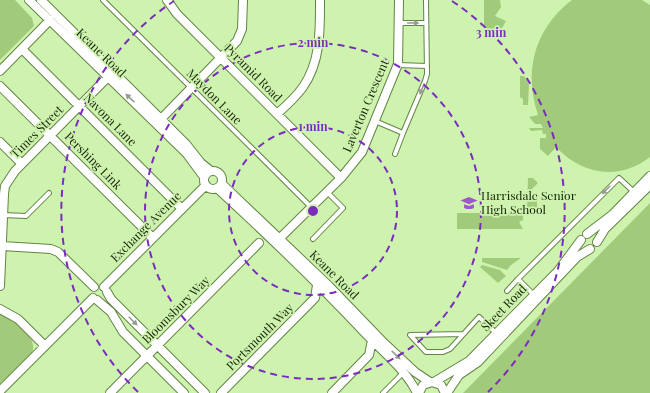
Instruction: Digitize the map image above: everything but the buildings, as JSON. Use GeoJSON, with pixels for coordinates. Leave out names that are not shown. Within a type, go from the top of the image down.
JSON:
{"type":"FeatureCollection","features":[{"type":"Feature","properties":{"kind":"street","name":"Keane Road"},"geometry":{"type":"LineString","coordinates":[[29,0],[186,154],[210,189],[220,186]]}},
{"type":"Feature","properties":{"kind":"street","name":"Keane Road"},"geometry":{"type":"LineString","coordinates":[[40,0],[186,144],[201,162],[211,171],[217,171],[221,174],[220,186],[262,230],[278,241],[317,285],[404,372],[418,393]]}},
{"type":"Feature","properties":{"kind":"street","name":"Pyramid Road"},"geometry":{"type":"LineString","coordinates":[[167,0],[176,14],[341,178]]}},
{"type":"Feature","properties":{"kind":"street"},"geometry":{"type":"LineString","coordinates":[[161,119],[241,36],[243,0]]}},
{"type":"Feature","properties":{"kind":"street"},"geometry":{"type":"LineString","coordinates":[[277,114],[304,87],[318,53],[320,41],[320,0]]}},
{"type":"Feature","properties":{"kind":"street","name":"Laverton Crescent"},"geometry":{"type":"LineString","coordinates":[[278,241],[341,178],[360,156],[398,64],[399,0]]}},
{"type":"Feature","properties":{"kind":"street"},"geometry":{"type":"LineString","coordinates":[[0,71],[50,20]]}},
{"type":"Feature","properties":{"kind":"street","name":"Navona Lane"},"geometry":{"type":"LineString","coordinates":[[22,49],[181,208]]}},
{"type":"Feature","properties":{"kind":"street","name":"Times Street"},"geometry":{"type":"LineString","coordinates":[[0,286],[2,246],[1,227],[5,186],[22,164],[108,78]]}},
{"type":"Feature","properties":{"kind":"street","name":"Pershing Link"},"geometry":{"type":"LineString","coordinates":[[0,86],[152,237]]}},
{"type":"Feature","properties":{"kind":"street"},"geometry":{"type":"LineString","coordinates":[[0,142],[22,164]]}},
{"type":"Feature","properties":{"kind":"street"},"geometry":{"type":"LineString","coordinates":[[205,181],[211,171]]}},
{"type":"Feature","properties":{"kind":"street"},"geometry":{"type":"LineString","coordinates":[[650,176],[612,215],[584,235],[581,240],[583,247],[590,249],[595,247],[605,228],[650,185]]}},
{"type":"Feature","properties":{"kind":"street","name":"Exchange Avenue"},"geometry":{"type":"LineString","coordinates":[[105,289],[205,181]]}},
{"type":"Feature","properties":{"kind":"street","name":"Keane Road"},"geometry":{"type":"LineString","coordinates":[[220,186],[415,372],[432,382],[441,385],[446,393]]}},
{"type":"Feature","properties":{"kind":"street"},"geometry":{"type":"LineString","coordinates":[[262,230],[259,243],[278,241]]}},
{"type":"Feature","properties":{"kind":"street"},"geometry":{"type":"LineString","coordinates":[[587,234],[594,236],[597,242]]}},
{"type":"Feature","properties":{"kind":"street","name":"Skeet Road"},"geometry":{"type":"LineString","coordinates":[[418,393],[423,385],[432,382],[469,361],[558,270],[581,240]]}},
{"type":"Feature","properties":{"kind":"street","name":"Bloomsbury Way"},"geometry":{"type":"LineString","coordinates":[[110,393],[259,243]]}},
{"type":"Feature","properties":{"kind":"street"},"geometry":{"type":"LineString","coordinates":[[2,246],[51,249],[58,252],[94,287]]}},
{"type":"Feature","properties":{"kind":"street","name":"Skeet Road"},"geometry":{"type":"LineString","coordinates":[[446,393],[459,375],[478,362],[577,257],[590,249]]}},
{"type":"Feature","properties":{"kind":"street"},"geometry":{"type":"LineString","coordinates":[[184,393],[123,332],[111,312],[95,299],[91,292],[94,287],[99,285],[105,289],[111,299],[205,393]]}},
{"type":"Feature","properties":{"kind":"street"},"geometry":{"type":"LineString","coordinates":[[317,285],[316,298],[330,298]]}},
{"type":"Feature","properties":{"kind":"street"},"geometry":{"type":"LineString","coordinates":[[0,391],[95,299],[104,298],[105,289]]}},
{"type":"Feature","properties":{"kind":"street","name":"Portsmouth Way"},"geometry":{"type":"LineString","coordinates":[[221,393],[316,298]]}},
{"type":"Feature","properties":{"kind":"street"},"geometry":{"type":"LineString","coordinates":[[0,309],[18,319],[45,346]]}},
{"type":"Feature","properties":{"kind":"street"},"geometry":{"type":"LineString","coordinates":[[332,393],[369,355],[372,340]]}},
{"type":"Feature","properties":{"kind":"street"},"geometry":{"type":"LineString","coordinates":[[369,355],[378,354],[388,356]]}},
{"type":"Feature","properties":{"kind":"lane","name":"Maydon Lane"},"geometry":{"type":"LineString","coordinates":[[103,0],[311,208]]}},
{"type":"Feature","properties":{"kind":"lane"},"geometry":{"type":"LineString","coordinates":[[395,154],[426,79],[426,0]]}},
{"type":"Feature","properties":{"kind":"lane"},"geometry":{"type":"LineString","coordinates":[[399,23],[426,23]]}},
{"type":"Feature","properties":{"kind":"lane"},"geometry":{"type":"LineString","coordinates":[[398,64],[427,66]]}},
{"type":"Feature","properties":{"kind":"lane"},"geometry":{"type":"LineString","coordinates":[[375,122],[403,133]]}},
{"type":"Feature","properties":{"kind":"lane"},"geometry":{"type":"LineString","coordinates":[[507,291],[619,178],[634,192]]}},
{"type":"Feature","properties":{"kind":"lane"},"geometry":{"type":"LineString","coordinates":[[313,239],[344,208],[327,192]]}},
{"type":"Feature","properties":{"kind":"lane"},"geometry":{"type":"LineString","coordinates":[[2,215],[26,216],[50,193]]}},
{"type":"Feature","properties":{"kind":"lane"},"geometry":{"type":"LineString","coordinates":[[518,279],[534,295]]}},
{"type":"Feature","properties":{"kind":"lane"},"geometry":{"type":"LineString","coordinates":[[463,334],[410,335],[426,352],[443,352],[450,348],[479,317],[496,333]]}},
{"type":"Feature","properties":{"kind":"lane"},"geometry":{"type":"LineString","coordinates":[[383,393],[404,372]]}},
{"type":"Feature","properties":{"kind":"green space"},"geometry":{"type":"Polygon","coordinates":[[[0,0],[15,0],[32,18],[34,26],[0,60],[0,0]]]}},
{"type":"Feature","properties":{"kind":"green space"},"geometry":{"type":"Polygon","coordinates":[[[484,0],[500,0],[501,7],[495,16],[506,21],[497,37],[484,30],[484,0]]]}},
{"type":"Feature","properties":{"kind":"green space"},"geometry":{"type":"Polygon","coordinates":[[[572,0],[642,0],[650,5],[650,157],[638,165],[626,170],[601,172],[589,169],[577,164],[556,147],[548,156],[540,149],[540,138],[546,138],[546,134],[543,134],[542,130],[531,131],[529,128],[543,128],[541,124],[535,124],[529,117],[538,115],[534,99],[532,67],[541,37],[559,11],[572,0]]]}},
{"type":"Feature","properties":{"kind":"green space"},"geometry":{"type":"Polygon","coordinates":[[[520,76],[524,76],[529,84],[528,105],[523,105],[523,99],[520,97],[520,76]]]}},
{"type":"Feature","properties":{"kind":"green space"},"geometry":{"type":"Polygon","coordinates":[[[528,178],[533,178],[538,183],[531,190],[533,192],[531,194],[537,200],[537,209],[527,209],[528,178]]]}},
{"type":"Feature","properties":{"kind":"green space"},"geometry":{"type":"Polygon","coordinates":[[[650,203],[650,393],[463,393],[650,203]]]}},
{"type":"Feature","properties":{"kind":"green space"},"geometry":{"type":"Polygon","coordinates":[[[457,213],[523,213],[523,220],[519,222],[523,229],[457,229],[457,213]]]}},
{"type":"Feature","properties":{"kind":"green space"},"geometry":{"type":"Polygon","coordinates":[[[482,258],[521,258],[507,270],[482,262],[482,258]]]}},
{"type":"Feature","properties":{"kind":"green space"},"geometry":{"type":"Polygon","coordinates":[[[482,265],[500,270],[506,276],[498,283],[480,267],[482,265]]]}},
{"type":"Feature","properties":{"kind":"green space"},"geometry":{"type":"Polygon","coordinates":[[[0,312],[24,329],[32,340],[33,347],[32,353],[0,385],[0,312]]]}},
{"type":"Feature","properties":{"kind":"place","name":"Harrisdale Senior High School"},"geometry":{"type":"Point","coordinates":[469,203]}}]}
